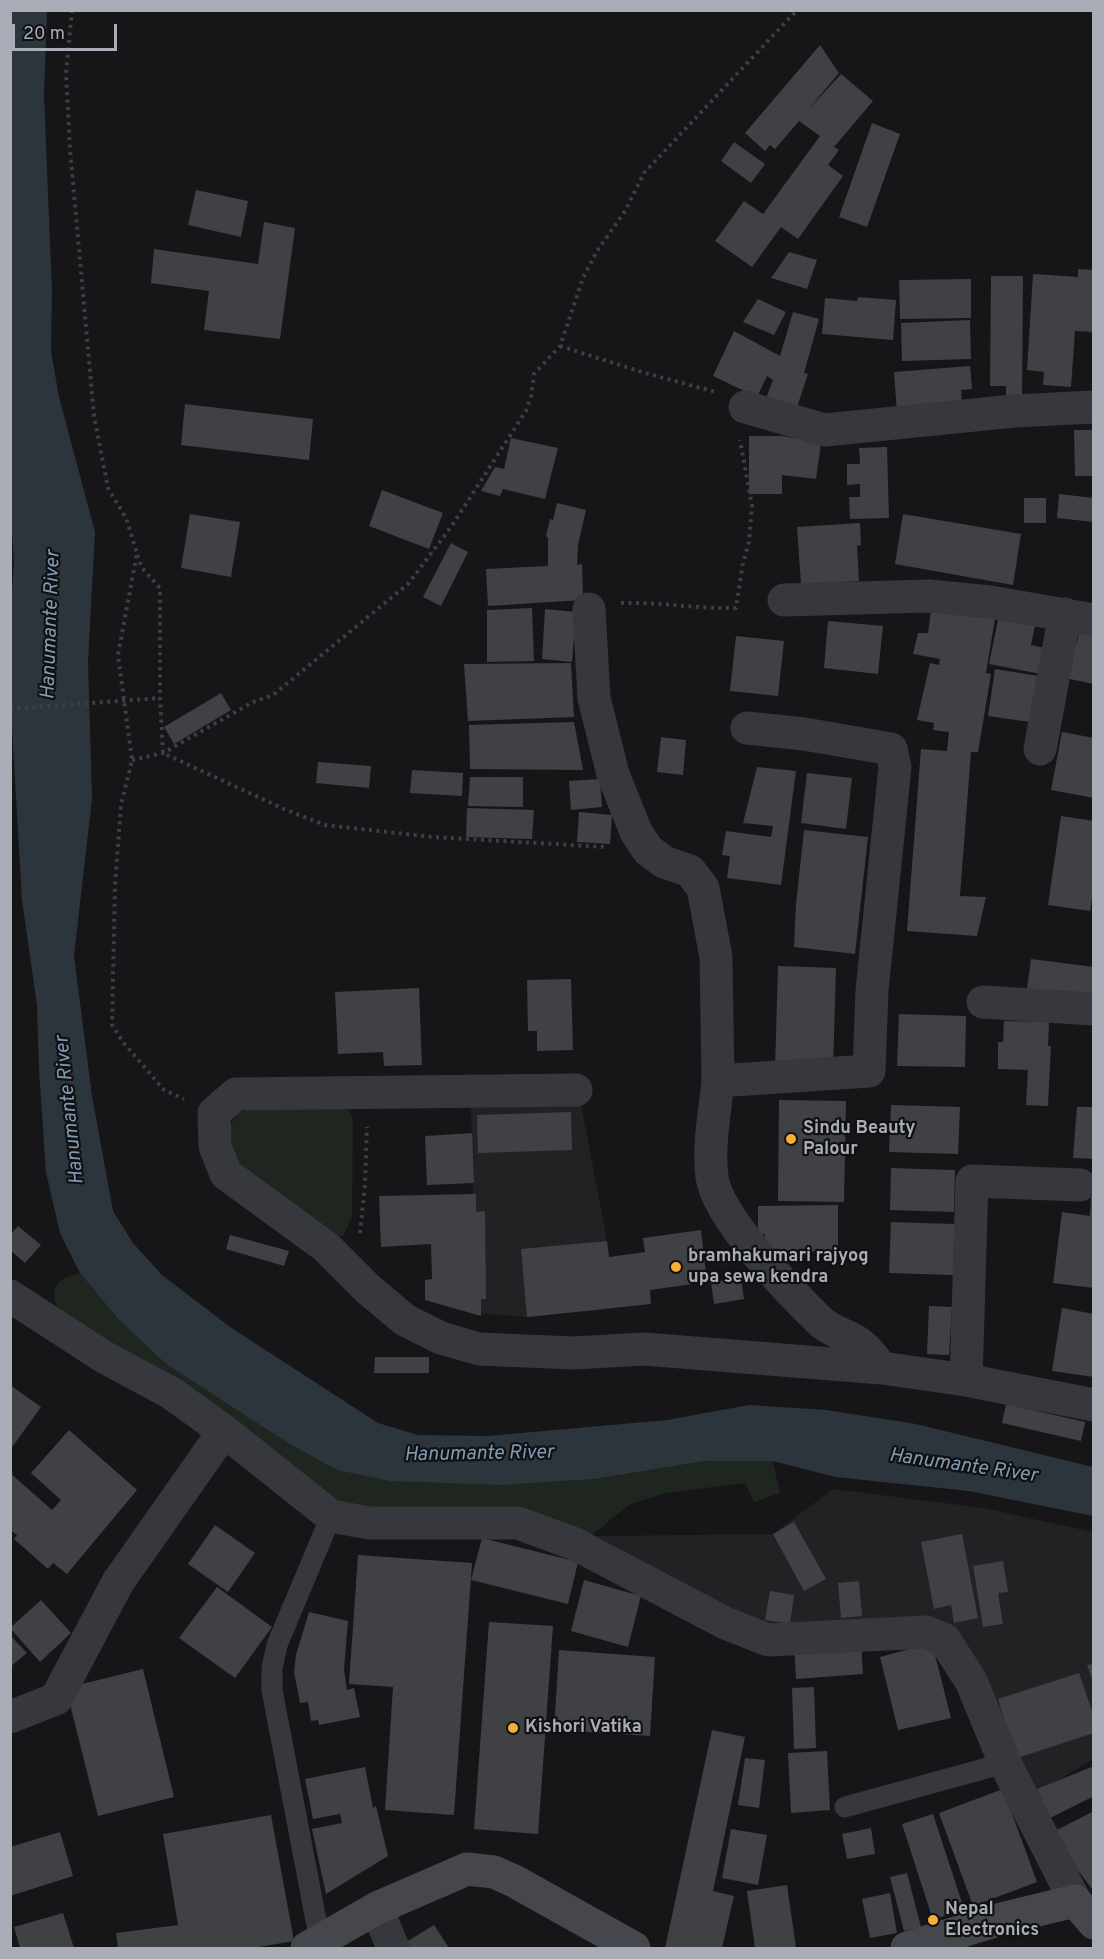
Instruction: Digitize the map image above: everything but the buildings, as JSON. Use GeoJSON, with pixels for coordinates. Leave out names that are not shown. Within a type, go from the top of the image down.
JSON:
{"type":"FeatureCollection","features":[{"type":"Feature","properties":{"kind":"main road"},"geometry":{"type":"LineString","coordinates":[[314,1945],[377,1908],[467,1869],[494,1872],[514,1881],[634,1948]]}},
{"type":"Feature","properties":{"kind":"main road"},"geometry":{"type":"LineString","coordinates":[[907,1948],[1001,1919],[1084,1912]]}},
{"type":"Feature","properties":{"kind":"street"},"geometry":{"type":"LineString","coordinates":[[742,405],[825,430],[1014,411],[1094,407]]}},
{"type":"Feature","properties":{"kind":"street"},"geometry":{"type":"LineString","coordinates":[[784,600],[929,596],[990,602],[1079,617],[1040,749]]}},
{"type":"Feature","properties":{"kind":"street"},"geometry":{"type":"LineString","coordinates":[[589,609],[590,652],[596,709],[613,774],[636,832],[648,850],[664,862],[690,872],[703,888],[716,957],[718,1081],[711,1154],[712,1179],[723,1208],[782,1281],[823,1324],[860,1343],[882,1368]]}},
{"type":"Feature","properties":{"kind":"street"},"geometry":{"type":"LineString","coordinates":[[718,1081],[869,1071],[872,990],[895,767],[891,749],[804,734],[747,728]]}},
{"type":"Feature","properties":{"kind":"street"},"geometry":{"type":"LineString","coordinates":[[983,1002],[1094,1009]]}},
{"type":"Feature","properties":{"kind":"street"},"geometry":{"type":"LineString","coordinates":[[576,1090],[236,1094],[214,1113],[215,1146],[226,1174],[326,1247],[368,1289],[405,1320],[441,1338],[479,1349],[573,1353],[644,1349],[882,1368],[966,1380],[1094,1406]]}},
{"type":"Feature","properties":{"kind":"street"},"geometry":{"type":"LineString","coordinates":[[966,1380],[972,1181],[1080,1185]]}},
{"type":"Feature","properties":{"kind":"street"},"geometry":{"type":"LineString","coordinates":[[10,1296],[104,1357],[171,1393],[224,1431],[331,1516],[369,1523],[518,1523],[575,1544],[725,1623],[768,1640],[925,1632],[944,1640],[971,1681],[1005,1763],[1084,1912]]}},
{"type":"Feature","properties":{"kind":"street"},"geometry":{"type":"LineString","coordinates":[[10,1717],[56,1699],[118,1582],[224,1431]]}},
{"type":"Feature","properties":{"kind":"street"},"geometry":{"type":"LineString","coordinates":[[377,1908],[393,1948]]}},
{"type":"Feature","properties":{"kind":"lane"},"geometry":{"type":"LineString","coordinates":[[314,1945],[272,1690],[272,1668],[277,1645],[331,1516]]}},
{"type":"Feature","properties":{"kind":"lane"},"geometry":{"type":"LineString","coordinates":[[844,1807],[1005,1763]]}},
{"type":"Feature","properties":{"kind":"path"},"geometry":{"type":"LineString","coordinates":[[72,10],[66,73],[68,128],[94,416],[108,488],[126,518],[141,568],[160,588],[160,698],[163,753]]}},
{"type":"Feature","properties":{"kind":"path"},"geometry":{"type":"LineString","coordinates":[[132,760],[163,753],[253,702],[273,695],[408,584],[451,527],[517,426],[531,397],[534,374],[560,346],[583,278],[597,251],[626,211],[644,173],[797,10]]}},
{"type":"Feature","properties":{"kind":"path"},"geometry":{"type":"LineString","coordinates":[[560,346],[645,373],[734,396],[742,405],[734,412],[752,506],[749,542],[743,563],[736,608],[712,609],[626,603],[597,604],[589,609]]}},
{"type":"Feature","properties":{"kind":"path"},"geometry":{"type":"LineString","coordinates":[[137,553],[118,655],[132,760],[121,805],[115,885],[112,1025],[123,1042],[164,1090],[214,1113]]}},
{"type":"Feature","properties":{"kind":"path"},"geometry":{"type":"LineString","coordinates":[[10,709],[160,698]]}},
{"type":"Feature","properties":{"kind":"path"},"geometry":{"type":"LineString","coordinates":[[163,753],[284,809],[326,825],[432,837],[648,850]]}},
{"type":"Feature","properties":{"kind":"path"},"geometry":{"type":"LineString","coordinates":[[342,1262],[354,1248],[362,1217],[367,1146],[366,1093]]}},
{"type":"Feature","properties":{"kind":"shaded area"},"geometry":{"type":"Polygon","coordinates":[[[581,1104],[607,1241],[613,1309],[527,1317],[476,1313],[471,1107],[581,1104]]]}},
{"type":"Feature","properties":{"kind":"shaded area"},"geometry":{"type":"Polygon","coordinates":[[[347,1107],[353,1120],[352,1217],[343,1236],[335,1239],[249,1177],[233,1158],[229,1126],[238,1114],[249,1108],[347,1107]]]}},
{"type":"Feature","properties":{"kind":"shaded area"},"geometry":{"type":"Polygon","coordinates":[[[80,1273],[119,1320],[165,1363],[503,1485],[595,1479],[705,1461],[773,1461],[780,1493],[754,1502],[745,1483],[666,1493],[630,1504],[586,1540],[340,1503],[57,1307],[55,1288],[66,1277],[80,1273]]]}},
{"type":"Feature","properties":{"kind":"shaded area"},"geometry":{"type":"Polygon","coordinates":[[[833,1489],[984,1508],[1093,1532],[1093,1759],[1036,1794],[968,1651],[749,1624],[597,1536],[773,1534],[833,1489]]]}},
{"type":"Feature","properties":{"kind":"water","name":"Hanumante River"},"geometry":{"type":"Polygon","coordinates":[[[10,11],[47,11],[44,96],[52,291],[51,351],[59,397],[95,532],[88,661],[92,799],[74,956],[92,1096],[113,1211],[133,1243],[162,1275],[230,1327],[378,1423],[418,1435],[488,1436],[667,1420],[749,1405],[826,1410],[916,1424],[1093,1467],[1093,1516],[969,1491],[835,1477],[773,1461],[705,1461],[595,1479],[503,1485],[390,1481],[337,1470],[288,1443],[165,1363],[119,1320],[80,1273],[60,1233],[46,1172],[37,1005],[22,900],[11,710],[10,621],[14,561],[10,501],[10,11]]]}},
{"type":"Feature","properties":{"kind":"place","name":"Sindu Beauty Palour"},"geometry":{"type":"Point","coordinates":[791,1139]}},
{"type":"Feature","properties":{"kind":"place","name":"bramhakumari rajyog upa sewa kendra"},"geometry":{"type":"Point","coordinates":[676,1267]}},
{"type":"Feature","properties":{"kind":"place","name":"Kishori Vatika"},"geometry":{"type":"Point","coordinates":[513,1728]}},
{"type":"Feature","properties":{"kind":"place","name":"Nepal Electronics"},"geometry":{"type":"Point","coordinates":[933,1920]}}]}
